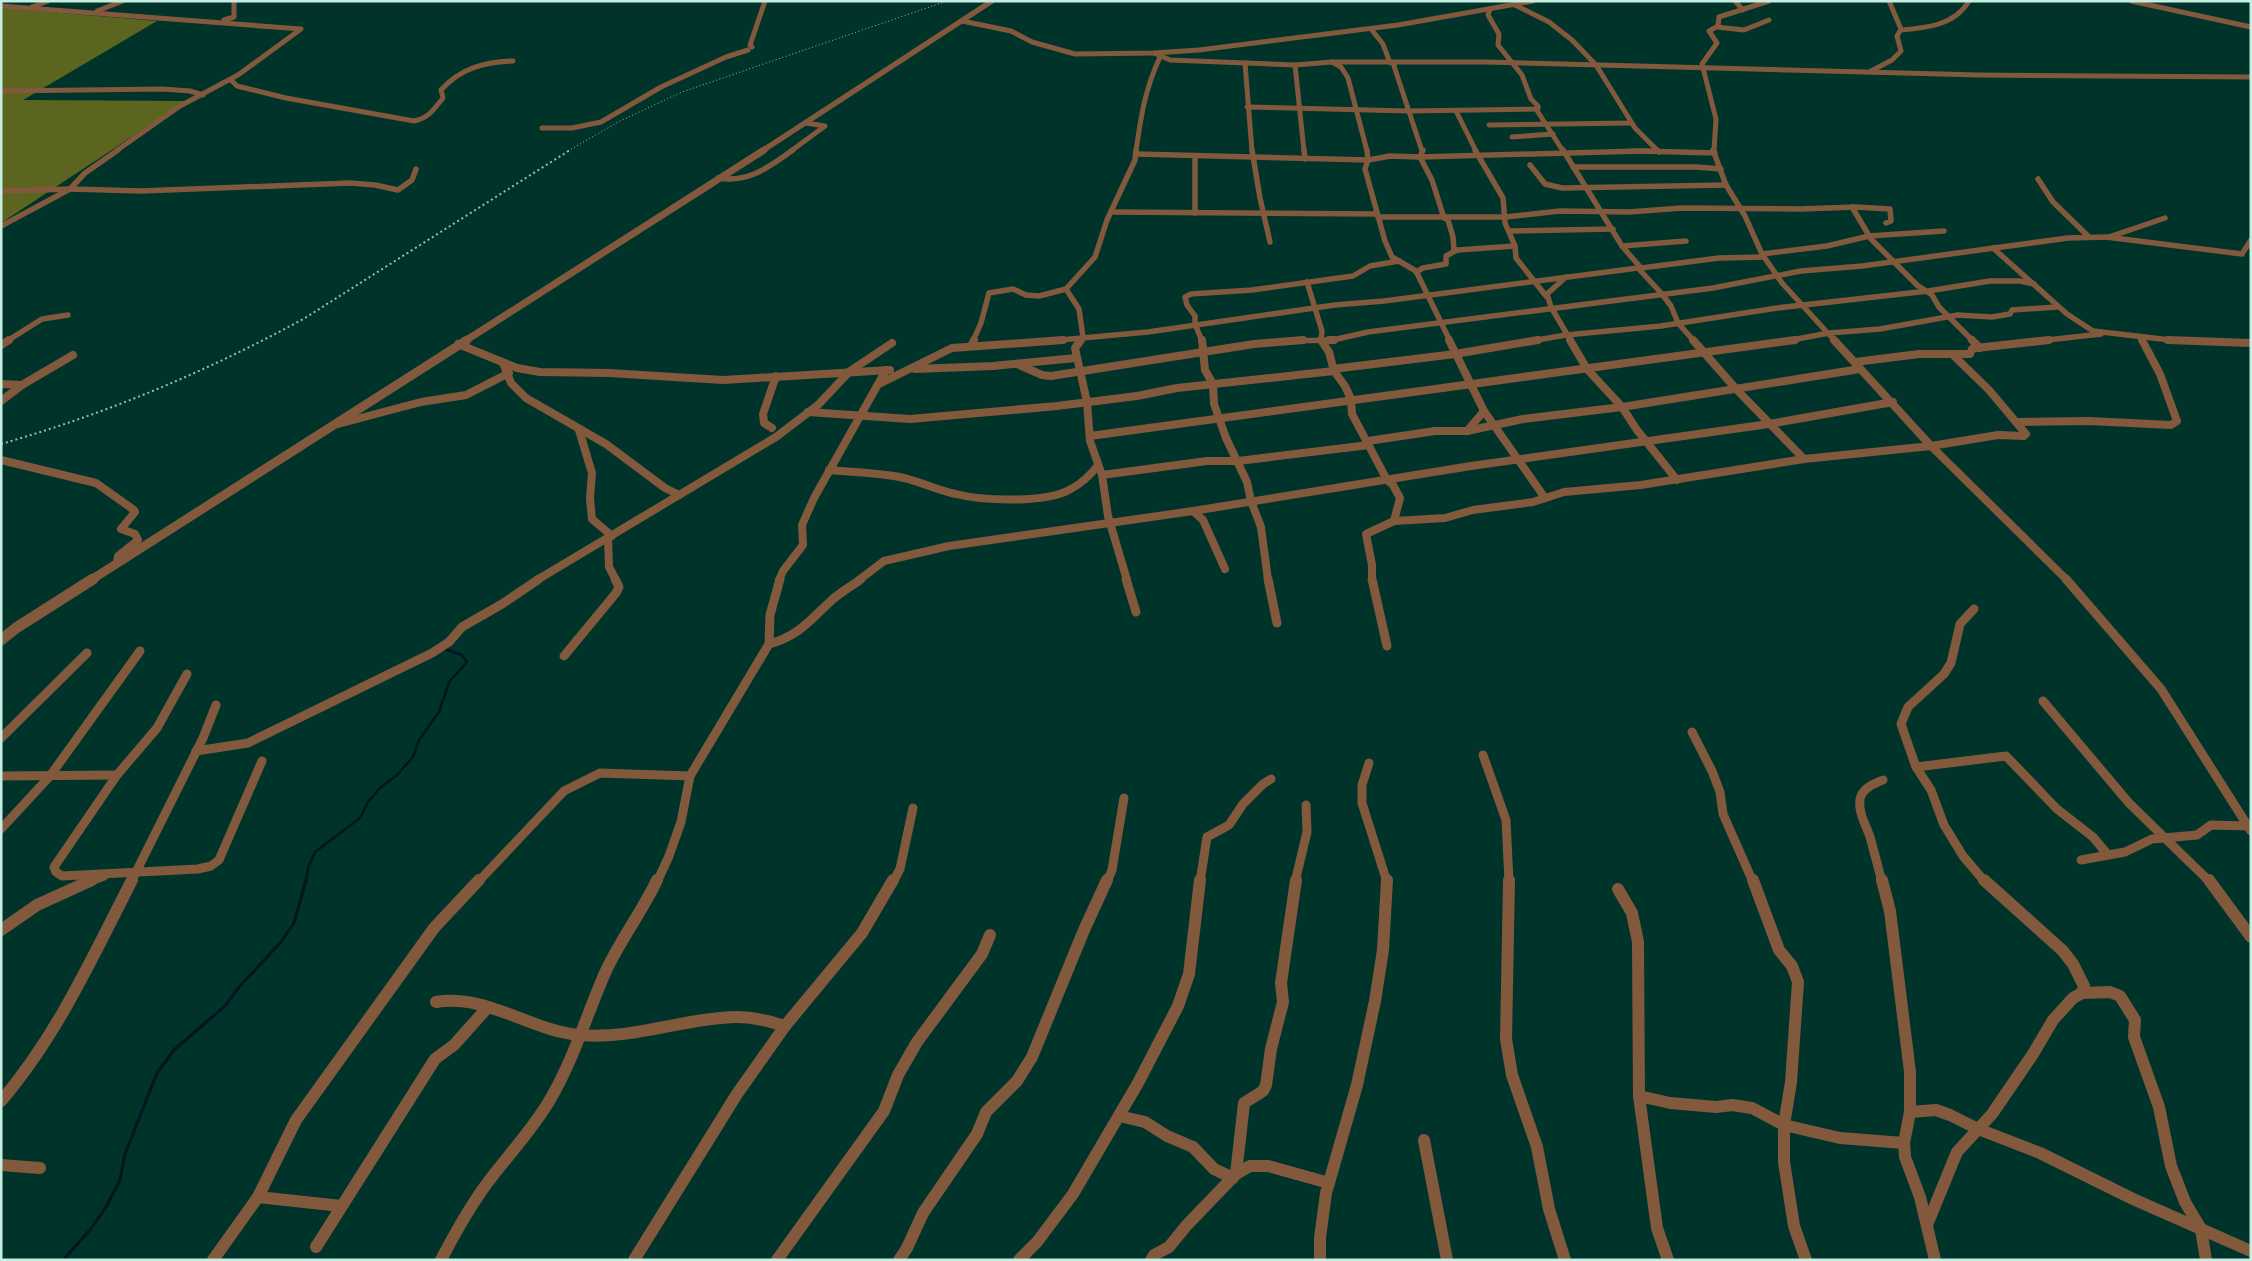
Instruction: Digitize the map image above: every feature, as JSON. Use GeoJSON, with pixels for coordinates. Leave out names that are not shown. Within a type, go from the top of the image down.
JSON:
{"type":"FeatureCollection","features":[{"type":"Feature","properties":{"kind":"street"},"geometry":{"type":"LineString","coordinates":[[30,8],[48,1]]}},
{"type":"Feature","properties":{"kind":"street"},"geometry":{"type":"LineString","coordinates":[[95,12],[122,1]]}},
{"type":"Feature","properties":{"kind":"street"},"geometry":{"type":"LineString","coordinates":[[224,22],[224,20],[234,17],[234,1]]}},
{"type":"Feature","properties":{"kind":"street"},"geometry":{"type":"LineString","coordinates":[[542,128],[572,128],[601,122],[661,87],[750,49],[765,1]]}},
{"type":"Feature","properties":{"kind":"street"},"geometry":{"type":"LineString","coordinates":[[1,640],[16,628],[806,123],[992,1]]}},
{"type":"Feature","properties":{"kind":"street"},"geometry":{"type":"LineString","coordinates":[[1496,1],[1499,8]]}},
{"type":"Feature","properties":{"kind":"street"},"geometry":{"type":"LineString","coordinates":[[962,21],[1012,31],[1032,42],[1075,54],[1157,55],[1290,37],[1371,29],[1534,1]]}},
{"type":"Feature","properties":{"kind":"street"},"geometry":{"type":"LineString","coordinates":[[1735,1],[1743,10]]}},
{"type":"Feature","properties":{"kind":"street"},"geometry":{"type":"LineString","coordinates":[[1717,27],[1719,17],[1769,1]]}},
{"type":"Feature","properties":{"kind":"street"},"geometry":{"type":"LineString","coordinates":[[1871,72],[1899,55],[1901,51],[1897,36],[1900,30],[1889,1]]}},
{"type":"Feature","properties":{"kind":"street"},"geometry":{"type":"LineString","coordinates":[[1900,30],[1914,30],[1949,22],[1967,7],[1969,1]]}},
{"type":"Feature","properties":{"kind":"street"},"geometry":{"type":"LineString","coordinates":[[2131,1],[2251,27]]}},
{"type":"Feature","properties":{"kind":"street"},"geometry":{"type":"LineString","coordinates":[[1515,5],[1549,22],[1569,37],[1596,65],[1631,123],[1658,152]]}},
{"type":"Feature","properties":{"kind":"street"},"geometry":{"type":"LineString","coordinates":[[1,6],[301,29],[263,59],[230,80],[180,106],[133,138],[85,173],[71,189],[23,212],[1,226]]}},
{"type":"Feature","properties":{"kind":"street"},"geometry":{"type":"LineString","coordinates":[[1490,9],[1488,15],[1499,34],[1498,45],[1522,75],[1531,99],[1538,106],[1536,109],[1566,153],[1622,246],[1662,294],[1671,306],[1678,323],[1703,353],[1804,459]]}},
{"type":"Feature","properties":{"kind":"street"},"geometry":{"type":"LineString","coordinates":[[1769,20],[1744,30],[1717,27],[1709,31],[1717,43],[1704,60],[1702,68],[1713,102],[1716,119],[1712,143],[1715,153],[1726,185],[1745,216],[1763,255],[1777,275],[1803,305],[1931,446],[2074,586],[2161,689],[2249,828]]}},
{"type":"Feature","properties":{"kind":"street"},"geometry":{"type":"LineString","coordinates":[[1371,29],[1378,35],[1380,43],[1394,66],[1408,111],[1423,149],[1420,157],[1432,180],[1444,218],[1448,220],[1453,237],[1454,251]]}},
{"type":"Feature","properties":{"kind":"street"},"geometry":{"type":"LineString","coordinates":[[1157,55],[1170,60],[1295,65],[1332,62],[1512,63],[1979,76],[2251,77]]}},
{"type":"Feature","properties":{"kind":"street"},"geometry":{"type":"LineString","coordinates":[[971,346],[981,323],[989,293],[1013,289],[1021,294],[1037,297],[1066,289],[1076,279],[1082,268],[1095,257],[1107,220],[1135,160],[1142,106],[1157,55]]}},
{"type":"Feature","properties":{"kind":"street"},"geometry":{"type":"LineString","coordinates":[[230,80],[237,86],[286,98],[414,121],[428,118],[433,114],[442,98],[441,90],[453,78],[468,68],[484,62],[513,61]]}},
{"type":"Feature","properties":{"kind":"street"},"geometry":{"type":"LineString","coordinates":[[1332,62],[1341,67],[1344,72],[1366,145],[1368,160],[1366,169],[1378,215],[1392,257],[1416,272],[1492,426],[1545,498]]}},
{"type":"Feature","properties":{"kind":"street"},"geometry":{"type":"LineString","coordinates":[[1245,63],[1247,107],[1262,213],[1270,242]]}},
{"type":"Feature","properties":{"kind":"street"},"geometry":{"type":"LineString","coordinates":[[1295,65],[1305,159]]}},
{"type":"Feature","properties":{"kind":"street"},"geometry":{"type":"LineString","coordinates":[[1,91],[162,89],[190,91],[203,95]]}},
{"type":"Feature","properties":{"kind":"street"},"geometry":{"type":"LineString","coordinates":[[1247,107],[1355,108],[1408,111],[1536,109]]}},
{"type":"Feature","properties":{"kind":"street"},"geometry":{"type":"LineString","coordinates":[[1456,111],[1478,156],[1503,198],[1505,217],[1516,258],[1546,296],[1566,335],[1587,369],[1622,407],[1676,480]]}},
{"type":"Feature","properties":{"kind":"street"},"geometry":{"type":"LineString","coordinates":[[718,178],[739,180],[754,173],[800,145],[826,126],[806,123]]}},
{"type":"Feature","properties":{"kind":"street"},"geometry":{"type":"LineString","coordinates":[[1489,125],[1631,123]]}},
{"type":"Feature","properties":{"kind":"street"},"geometry":{"type":"LineString","coordinates":[[1512,136],[1553,134]]}},
{"type":"Feature","properties":{"kind":"street"},"geometry":{"type":"LineString","coordinates":[[1136,154],[1368,160],[1390,156],[1658,152],[1715,153]]}},
{"type":"Feature","properties":{"kind":"street"},"geometry":{"type":"LineString","coordinates":[[1195,156],[1195,213]]}},
{"type":"Feature","properties":{"kind":"street"},"geometry":{"type":"LineString","coordinates":[[1530,165],[1548,185],[1562,188],[1726,185]]}},
{"type":"Feature","properties":{"kind":"street"},"geometry":{"type":"LineString","coordinates":[[1573,167],[1696,167],[1721,169]]}},
{"type":"Feature","properties":{"kind":"street"},"geometry":{"type":"LineString","coordinates":[[1,191],[71,189],[140,191],[350,183],[375,185],[398,190],[412,180],[416,169]]}},
{"type":"Feature","properties":{"kind":"street"},"geometry":{"type":"LineString","coordinates":[[2038,180],[2049,197],[2088,236]]}},
{"type":"Feature","properties":{"kind":"street"},"geometry":{"type":"LineString","coordinates":[[1852,207],[1869,236],[1892,261],[1917,284],[1928,291],[1949,317],[1980,348]]}},
{"type":"Feature","properties":{"kind":"street"},"geometry":{"type":"LineString","coordinates":[[1112,212],[1378,215],[1444,218],[1505,217],[1560,211],[1603,212],[1739,208],[1879,207],[1890,209],[1891,221],[1886,223]]}},
{"type":"Feature","properties":{"kind":"street"},"geometry":{"type":"LineString","coordinates":[[2106,238],[2165,218]]}},
{"type":"Feature","properties":{"kind":"street"},"geometry":{"type":"LineString","coordinates":[[1509,231],[1613,229]]}},
{"type":"Feature","properties":{"kind":"street"},"geometry":{"type":"LineString","coordinates":[[879,384],[895,374],[933,358],[946,348],[1148,332],[1314,308],[1719,258],[1763,255],[1827,246],[1869,236],[1944,231]]}},
{"type":"Feature","properties":{"kind":"street"},"geometry":{"type":"LineString","coordinates":[[1017,364],[1042,376],[1080,372],[1254,344],[1320,339],[1333,340],[1368,332],[1442,324],[1551,307],[1713,288],[1777,275],[2088,236],[2242,254],[2251,240]]}},
{"type":"Feature","properties":{"kind":"street"},"geometry":{"type":"LineString","coordinates":[[1622,246],[1686,241]]}},
{"type":"Feature","properties":{"kind":"street"},"geometry":{"type":"LineString","coordinates":[[1416,272],[1423,268],[1446,264],[1446,256],[1454,251],[1514,246]]}},
{"type":"Feature","properties":{"kind":"street"},"geometry":{"type":"LineString","coordinates":[[1993,248],[2057,307],[2082,326],[2103,334]]}},
{"type":"Feature","properties":{"kind":"street"},"geometry":{"type":"LineString","coordinates":[[1277,623],[1270,595],[1261,527],[1251,501],[1247,482],[1238,461],[1229,448],[1214,404],[1212,384],[1205,370],[1205,352],[1202,339],[1195,324],[1195,316],[1187,305],[1185,297],[1187,295],[1252,290],[1353,276],[1370,266],[1399,261]]}},
{"type":"Feature","properties":{"kind":"street"},"geometry":{"type":"LineString","coordinates":[[1546,296],[1566,277]]}},
{"type":"Feature","properties":{"kind":"street"},"geometry":{"type":"LineString","coordinates":[[808,412],[910,419],[1088,402],[1138,396],[1177,388],[1456,354],[1566,335],[1678,323],[1803,305],[1928,291],[1990,281],[2020,280],[2034,284]]}},
{"type":"Feature","properties":{"kind":"street"},"geometry":{"type":"LineString","coordinates":[[1307,282],[1322,331],[1320,339],[1329,352],[1334,370],[1345,386],[1351,400],[1352,414],[1387,480],[1393,485],[1400,498],[1394,521]]}},
{"type":"Feature","properties":{"kind":"street"},"geometry":{"type":"LineString","coordinates":[[1066,289],[1079,309],[1083,338],[1075,348],[1088,402],[1090,441],[1102,475],[1110,522],[1136,612]]}},
{"type":"Feature","properties":{"kind":"street"},"geometry":{"type":"LineString","coordinates":[[1090,436],[1470,383],[1703,353],[1958,315],[1992,317],[2010,314],[2012,310],[2057,307]]}},
{"type":"Feature","properties":{"kind":"street"},"geometry":{"type":"LineString","coordinates":[[1,345],[42,319],[68,315]]}},
{"type":"Feature","properties":{"kind":"street"},"geometry":{"type":"LineString","coordinates":[[1855,362],[1919,354],[1970,354],[1972,349],[2103,334],[2187,342],[2251,343]]}},
{"type":"Feature","properties":{"kind":"street"},"geometry":{"type":"LineString","coordinates":[[2018,422],[2089,421],[2171,425],[2177,421],[2160,374],[2141,338]]}},
{"type":"Feature","properties":{"kind":"street"},"geometry":{"type":"LineString","coordinates":[[196,751],[248,743],[432,653],[449,642],[462,627],[502,604],[528,585],[678,494],[755,451],[827,396],[850,371],[892,343]]}},
{"type":"Feature","properties":{"kind":"street"},"geometry":{"type":"LineString","coordinates":[[458,344],[517,368],[540,372],[609,373],[724,380],[850,371],[1017,364],[1076,358]]}},
{"type":"Feature","properties":{"kind":"street"},"geometry":{"type":"LineString","coordinates":[[1387,646],[1372,580],[1372,566],[1366,534],[1394,521],[1445,518],[1473,510],[1533,502],[1564,492],[1641,485],[1804,459],[1931,446],[1998,435],[2024,436],[2026,434],[2018,422],[1952,354]]}},
{"type":"Feature","properties":{"kind":"street"},"geometry":{"type":"LineString","coordinates":[[1,401],[22,385],[73,355]]}},
{"type":"Feature","properties":{"kind":"street"},"geometry":{"type":"LineString","coordinates":[[504,363],[511,383],[526,398],[606,444],[665,488],[678,494]]}},
{"type":"Feature","properties":{"kind":"street"},"geometry":{"type":"LineString","coordinates":[[1102,475],[1207,461],[1238,461],[1368,443],[1435,431],[1467,431],[1522,419],[1737,390],[1860,369]]}},
{"type":"Feature","properties":{"kind":"street"},"geometry":{"type":"LineString","coordinates":[[441,1260],[456,1231],[488,1183],[523,1139],[551,1098],[606,971],[629,928],[644,908],[669,856],[681,822],[690,776],[769,644],[770,615],[776,589],[783,571],[803,545],[801,536],[802,525],[829,470],[886,370]]}},
{"type":"Feature","properties":{"kind":"street"},"geometry":{"type":"LineString","coordinates":[[331,426],[421,402],[466,395],[509,373]]}},
{"type":"Feature","properties":{"kind":"street"},"geometry":{"type":"LineString","coordinates":[[772,428],[764,423],[763,414],[776,376]]}},
{"type":"Feature","properties":{"kind":"street"},"geometry":{"type":"LineString","coordinates":[[1,384],[22,385]]}},
{"type":"Feature","properties":{"kind":"street"},"geometry":{"type":"LineString","coordinates":[[769,644],[784,640],[805,627],[834,598],[884,561],[949,546],[1193,511],[1646,440],[1769,424],[1893,402]]}},
{"type":"Feature","properties":{"kind":"street"},"geometry":{"type":"LineString","coordinates":[[1467,431],[1484,411]]}},
{"type":"Feature","properties":{"kind":"street"},"geometry":{"type":"LineString","coordinates":[[564,656],[616,593],[618,587],[609,566],[610,537],[592,519],[590,499],[592,473],[579,430]]}},
{"type":"Feature","properties":{"kind":"street"},"geometry":{"type":"LineString","coordinates":[[1,460],[96,483],[105,487],[118,500],[134,510],[120,529],[135,534],[138,540],[118,556],[117,563]]}},
{"type":"Feature","properties":{"kind":"street"},"geometry":{"type":"LineString","coordinates":[[829,470],[894,476],[921,482],[954,494],[980,499],[1005,500],[1058,494],[1069,490],[1090,476],[1098,464]]}},
{"type":"Feature","properties":{"kind":"street"},"geometry":{"type":"LineString","coordinates":[[1193,511],[1203,520],[1225,569]]}},
{"type":"Feature","properties":{"kind":"street"},"geometry":{"type":"LineString","coordinates":[[1974,609],[1960,624],[1951,663],[1944,674],[1908,707],[1900,724],[1916,767],[1931,790],[1944,825],[1963,856],[1985,882],[2063,952],[2073,964],[2084,986],[2082,992]]}},
{"type":"Feature","properties":{"kind":"street"},"geometry":{"type":"LineString","coordinates":[[1,829],[50,776],[140,651]]}},
{"type":"Feature","properties":{"kind":"street"},"geometry":{"type":"LineString","coordinates":[[1,738],[87,653]]}},
{"type":"Feature","properties":{"kind":"street"},"geometry":{"type":"LineString","coordinates":[[187,674],[157,728],[117,775],[54,867],[56,872],[62,876],[199,870],[212,867],[219,860],[262,761]]}},
{"type":"Feature","properties":{"kind":"street"},"geometry":{"type":"LineString","coordinates":[[2043,700],[2129,803],[2209,880],[2251,937]]}},
{"type":"Feature","properties":{"kind":"street"},"geometry":{"type":"LineString","coordinates":[[1,1101],[12,1090],[42,1046],[72,996],[196,751],[216,705]]}},
{"type":"Feature","properties":{"kind":"street"},"geometry":{"type":"LineString","coordinates":[[1692,732],[1715,778],[1723,802],[1723,814],[1757,890],[1779,950],[1792,966],[1798,982],[1791,1082],[1784,1124],[1784,1162],[1794,1226],[1806,1260]]}},
{"type":"Feature","properties":{"kind":"street"},"geometry":{"type":"LineString","coordinates":[[1483,755],[1506,820],[1510,899],[1506,1039],[1508,1056],[1512,1075],[1537,1147],[1549,1209],[1565,1260]]}},
{"type":"Feature","properties":{"kind":"street"},"geometry":{"type":"LineString","coordinates":[[1916,767],[2006,756],[2057,809],[2092,838],[2108,855]]}},
{"type":"Feature","properties":{"kind":"street"},"geometry":{"type":"LineString","coordinates":[[1320,1260],[1319,1238],[1329,1183],[1357,1083],[1383,950],[1380,935],[1388,896],[1388,879],[1378,843],[1364,811],[1361,792],[1370,763]]}},
{"type":"Feature","properties":{"kind":"street"},"geometry":{"type":"LineString","coordinates":[[213,1260],[258,1196],[296,1120],[434,928],[564,791],[600,773],[690,776]]}},
{"type":"Feature","properties":{"kind":"street"},"geometry":{"type":"LineString","coordinates":[[1,776],[117,775]]}},
{"type":"Feature","properties":{"kind":"street"},"geometry":{"type":"LineString","coordinates":[[1019,1260],[1038,1242],[1073,1194],[1119,1116],[1178,1006],[1188,974],[1205,841],[1208,837],[1229,825],[1243,804],[1270,779]]}},
{"type":"Feature","properties":{"kind":"street"},"geometry":{"type":"LineString","coordinates":[[1883,780],[1870,786],[1863,793],[1860,800],[1862,819],[1869,834],[1890,912],[1910,1072],[1910,1112],[1904,1143],[1905,1157],[1920,1197],[1934,1260]]}},
{"type":"Feature","properties":{"kind":"street"},"geometry":{"type":"LineString","coordinates":[[899,1260],[907,1248],[923,1213],[976,1134],[986,1112],[1017,1081],[1032,1057],[1084,930],[1112,870],[1124,798]]}},
{"type":"Feature","properties":{"kind":"street"},"geometry":{"type":"LineString","coordinates":[[1235,1176],[1244,1103],[1263,1091],[1266,1085],[1271,1049],[1283,1002],[1281,983],[1296,877],[1307,832],[1306,805]]}},
{"type":"Feature","properties":{"kind":"street"},"geometry":{"type":"LineString","coordinates":[[634,1260],[737,1094],[785,1026],[862,933],[883,899],[900,869],[913,808]]}},
{"type":"Feature","properties":{"kind":"street"},"geometry":{"type":"LineString","coordinates":[[2081,860],[2125,852],[2163,837],[2197,835],[2210,825],[2249,828]]}},
{"type":"Feature","properties":{"kind":"street"},"geometry":{"type":"LineString","coordinates":[[1,930],[30,909],[52,897],[80,884],[114,873]]}},
{"type":"Feature","properties":{"kind":"street"},"geometry":{"type":"LineString","coordinates":[[1618,889],[1632,913],[1638,942],[1639,1096],[1657,1228],[1668,1260]]}},
{"type":"Feature","properties":{"kind":"street"},"geometry":{"type":"LineString","coordinates":[[776,1260],[884,1111],[898,1075],[917,1042],[982,954],[990,935]]}},
{"type":"Feature","properties":{"kind":"street"},"geometry":{"type":"LineString","coordinates":[[1927,1225],[1957,1152],[1992,1114],[2053,1020],[2073,998],[2082,992],[2110,992],[2120,996],[2135,1020],[2134,1037],[2160,1107],[2171,1166],[2185,1202],[2201,1229],[2206,1260]]}},
{"type":"Feature","properties":{"kind":"street"},"geometry":{"type":"LineString","coordinates":[[436,1002],[449,998],[488,1007],[546,1029],[579,1035],[599,1036],[641,1031],[708,1019],[748,1016],[767,1019],[785,1026]]}},
{"type":"Feature","properties":{"kind":"street"},"geometry":{"type":"LineString","coordinates":[[316,1247],[434,1059],[454,1045],[488,1007]]}},
{"type":"Feature","properties":{"kind":"street"},"geometry":{"type":"LineString","coordinates":[[1639,1096],[1670,1103],[1688,1102],[1716,1107],[1732,1105],[1752,1108],[1784,1124],[1840,1138],[1904,1143]]}},
{"type":"Feature","properties":{"kind":"street"},"geometry":{"type":"LineString","coordinates":[[1910,1112],[1936,1110],[1978,1129],[2040,1153],[2133,1199],[2251,1251]]}},
{"type":"Feature","properties":{"kind":"street"},"geometry":{"type":"LineString","coordinates":[[1119,1116],[1145,1122],[1167,1136],[1193,1147],[1214,1169],[1235,1176]]}},
{"type":"Feature","properties":{"kind":"street"},"geometry":{"type":"LineString","coordinates":[[1424,1140],[1447,1260]]}},
{"type":"Feature","properties":{"kind":"street"},"geometry":{"type":"LineString","coordinates":[[1,1165],[40,1168]]}},
{"type":"Feature","properties":{"kind":"street"},"geometry":{"type":"LineString","coordinates":[[1151,1260],[1154,1255],[1169,1247],[1235,1176],[1250,1166],[1268,1166],[1329,1183]]}},
{"type":"Feature","properties":{"kind":"street"},"geometry":{"type":"LineString","coordinates":[[258,1196],[341,1206]]}},
{"type":"Feature","properties":{"kind":"green space"},"geometry":{"type":"Polygon","coordinates":[[[1,8],[157,21],[23,100],[186,101],[1,223],[1,8]]]}},
{"type":"Feature","properties":{"kind":"waterway"},"geometry":{"type":"LineString","coordinates":[[306,882],[308,868],[315,852],[360,818],[368,802],[379,789],[397,775],[413,757],[419,740],[439,712],[449,682],[467,662],[462,655],[444,649]]}},
{"type":"Feature","properties":{"kind":"waterway"},"geometry":{"type":"LineString","coordinates":[[63,1260],[90,1230],[106,1207],[120,1180],[125,1154],[157,1073],[174,1050],[225,1006],[240,986],[281,942],[294,923],[306,880]]}},
{"type":"Feature","properties":{"kind":"railway"},"geometry":{"type":"LineString","coordinates":[[568,151],[620,121],[682,92],[947,1]]}},
{"type":"Feature","properties":{"kind":"railway"},"geometry":{"type":"LineString","coordinates":[[1,444],[80,419],[157,389],[232,356],[305,318],[570,150]]}}]}
